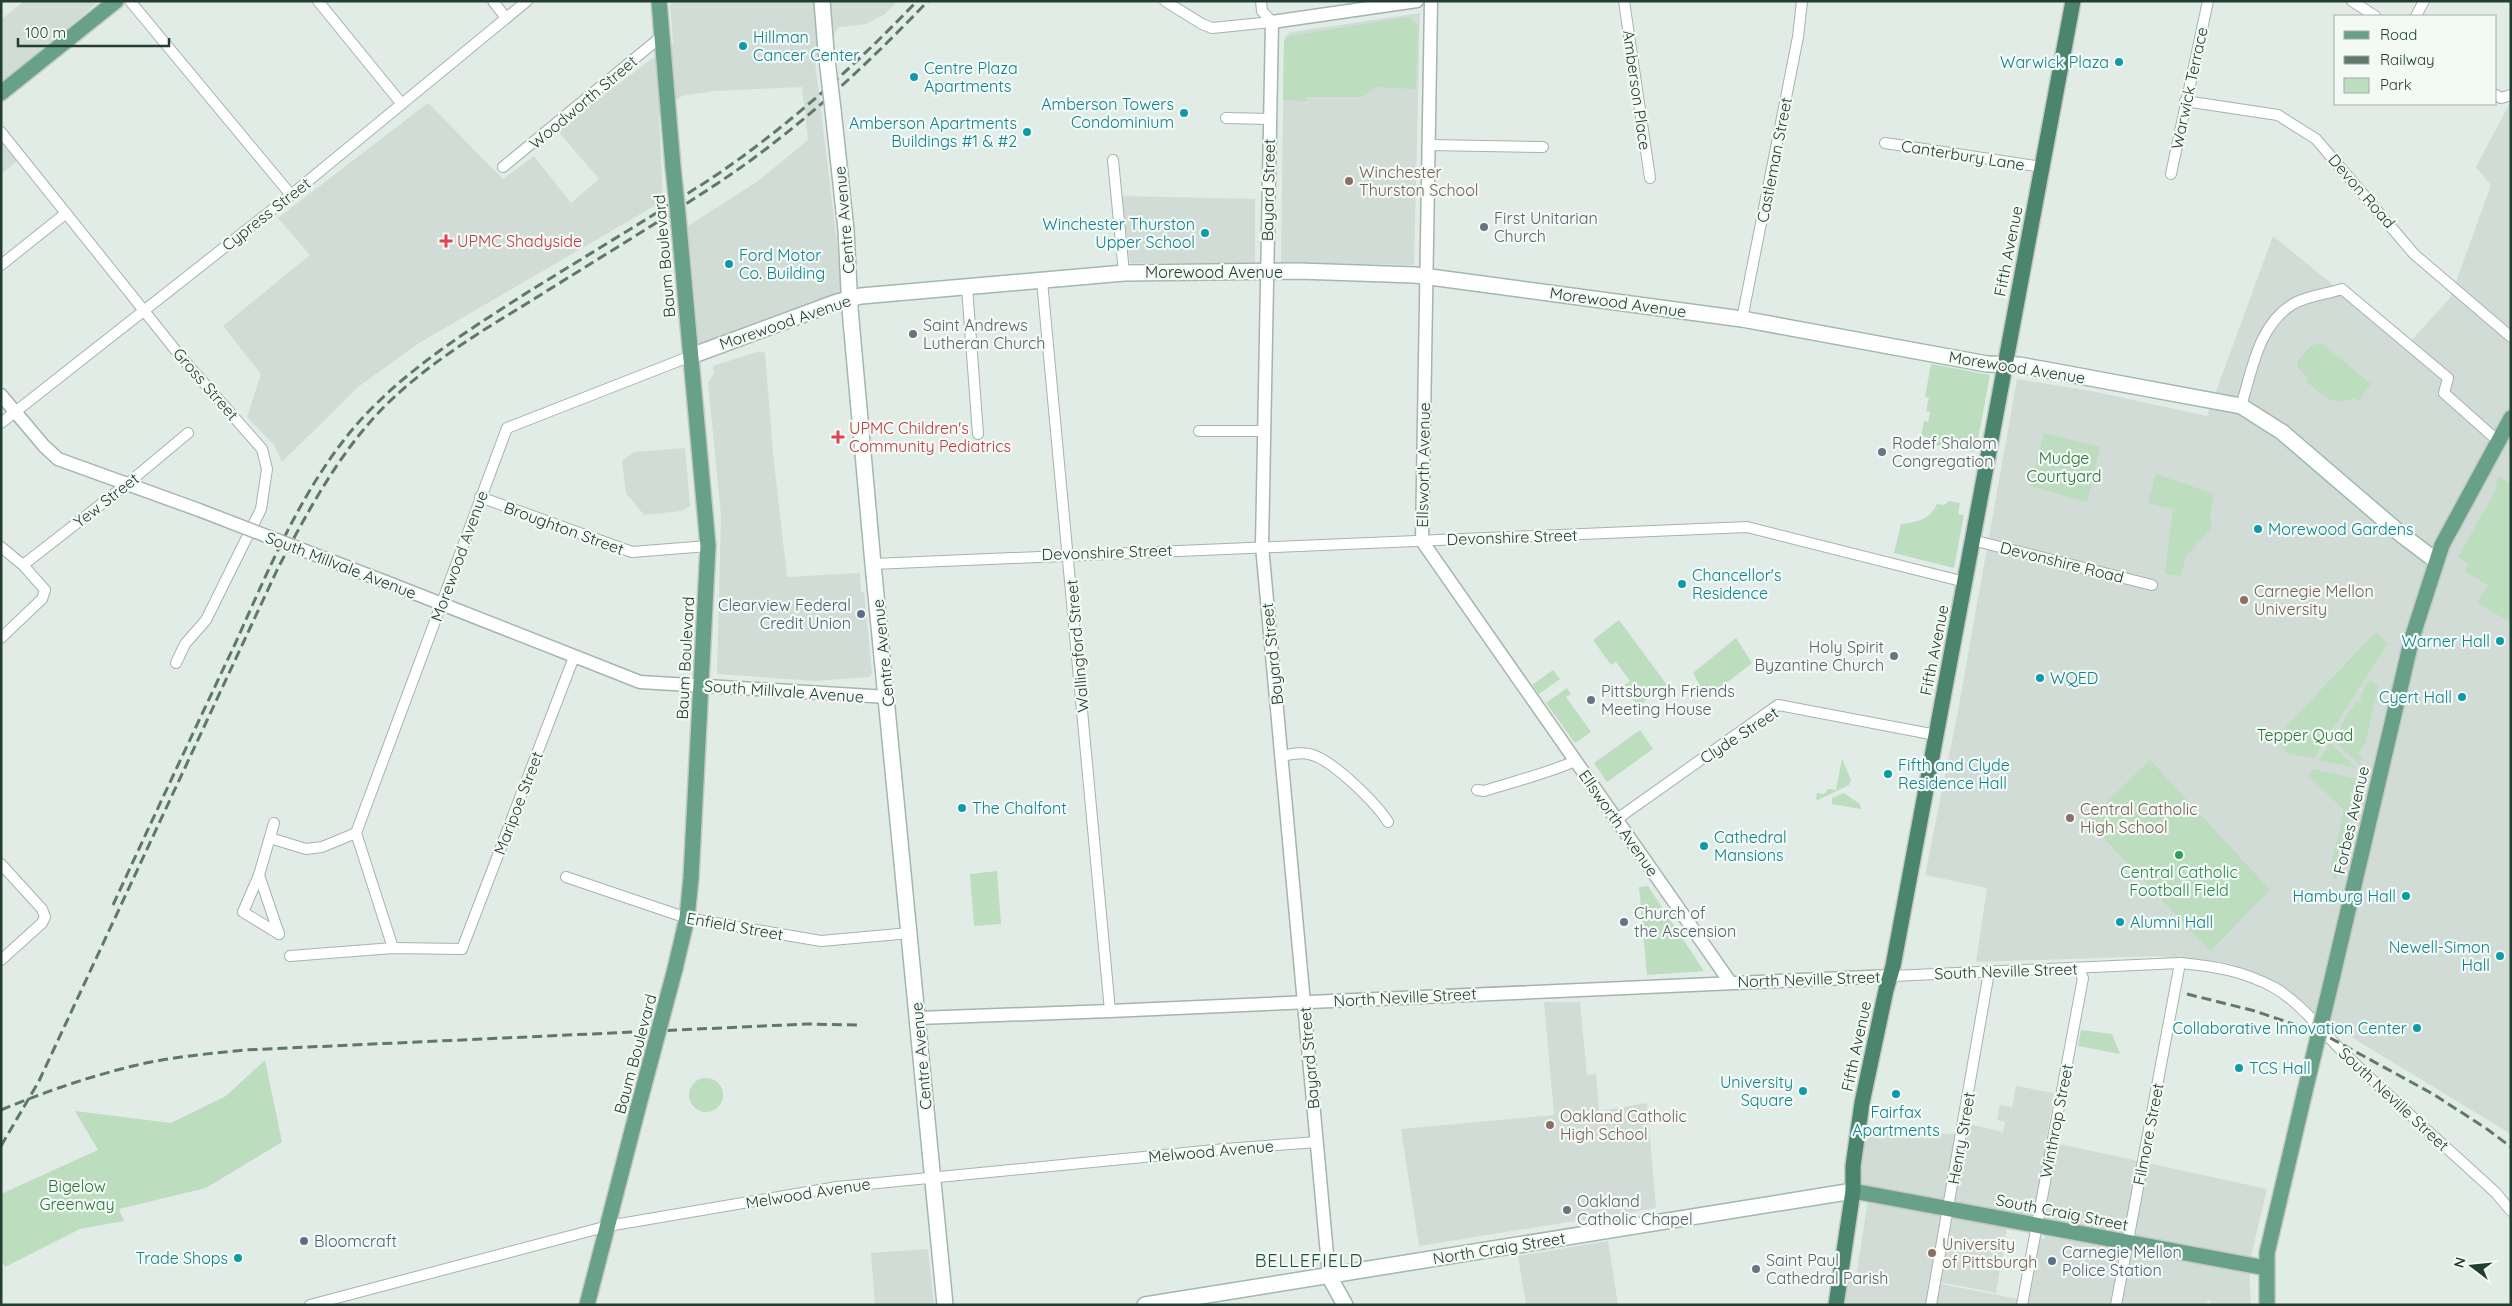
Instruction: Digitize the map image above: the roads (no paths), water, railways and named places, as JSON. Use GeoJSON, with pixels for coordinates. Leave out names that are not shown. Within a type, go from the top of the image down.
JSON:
{"type":"FeatureCollection","features":[{"type":"Feature","properties":{"kind":"highway","name":"Fifth Avenue"},"geometry":{"type":"LineString","coordinates":[[1836,1305],[1853,1191],[1853,1166],[1862,1103],[1886,990],[1892,976],[2073,1]]}},
{"type":"Feature","properties":{"kind":"main road"},"geometry":{"type":"LineString","coordinates":[[1,93],[116,1]]}},
{"type":"Feature","properties":{"kind":"main road","name":"Baum Boulevard"},"geometry":{"type":"LineString","coordinates":[[587,1305],[687,918],[701,686],[708,546],[659,1]]}},
{"type":"Feature","properties":{"kind":"main road","name":"Centre Avenue"},"geometry":{"type":"LineString","coordinates":[[822,1],[846,230],[873,564],[888,698],[945,1305]]}},
{"type":"Feature","properties":{"kind":"main road","name":"Morewood Avenue"},"geometry":{"type":"LineString","coordinates":[[690,356],[850,298],[1124,273],[1299,271],[1427,276],[1742,319],[1987,364],[2038,368],[2241,406],[2282,432],[2402,535],[2435,560]]}},
{"type":"Feature","properties":{"kind":"main road","name":"Forbes Avenue"},"geometry":{"type":"LineString","coordinates":[[2267,1305],[2267,1253],[2412,638],[2435,560],[2463,503],[2511,418]]}},
{"type":"Feature","properties":{"kind":"main road","name":"South Craig Street"},"geometry":{"type":"LineString","coordinates":[[1853,1191],[2266,1268]]}},
{"type":"Feature","properties":{"kind":"main road","name":"North Craig Street"},"geometry":{"type":"LineString","coordinates":[[1145,1305],[1853,1191]]}},
{"type":"Feature","properties":{"kind":"main road","name":"Bayard Street"},"geometry":{"type":"LineString","coordinates":[[1329,1276],[1345,1305]]}},
{"type":"Feature","properties":{"kind":"street"},"geometry":{"type":"LineString","coordinates":[[130,1],[291,195]]}},
{"type":"Feature","properties":{"kind":"street"},"geometry":{"type":"LineString","coordinates":[[318,1],[401,103]]}},
{"type":"Feature","properties":{"kind":"street"},"geometry":{"type":"LineString","coordinates":[[493,1],[506,18]]}},
{"type":"Feature","properties":{"kind":"street","name":"Cypress Street"},"geometry":{"type":"LineString","coordinates":[[1,423],[291,195],[527,1]]}},
{"type":"Feature","properties":{"kind":"street"},"geometry":{"type":"LineString","coordinates":[[1165,1],[1202,24],[1212,28],[1272,22],[1417,1]]}},
{"type":"Feature","properties":{"kind":"street","name":"Bayard Street"},"geometry":{"type":"LineString","coordinates":[[1261,1],[1262,10],[1272,22],[1262,546],[1329,1276]]}},
{"type":"Feature","properties":{"kind":"street","name":"Ellsworth Avenue"},"geometry":{"type":"LineString","coordinates":[[1431,1],[1422,541],[1730,982]]}},
{"type":"Feature","properties":{"kind":"street","name":"Amberson Place"},"geometry":{"type":"LineString","coordinates":[[1624,1],[1650,178]]}},
{"type":"Feature","properties":{"kind":"street","name":"Castleman Street"},"geometry":{"type":"LineString","coordinates":[[1742,319],[1798,38],[1802,1]]}},
{"type":"Feature","properties":{"kind":"street","name":"Warwick Terrace"},"geometry":{"type":"LineString","coordinates":[[2171,174],[2208,1]]}},
{"type":"Feature","properties":{"kind":"street"},"geometry":{"type":"LineString","coordinates":[[2352,1],[2373,15]]}},
{"type":"Feature","properties":{"kind":"street"},"geometry":{"type":"LineString","coordinates":[[2417,15],[2424,1]]}},
{"type":"Feature","properties":{"kind":"street","name":"Woodworth Street"},"geometry":{"type":"LineString","coordinates":[[503,167],[662,36]]}},
{"type":"Feature","properties":{"kind":"street","name":"Devon Road"},"geometry":{"type":"LineString","coordinates":[[2185,102],[2278,116],[2316,139],[2414,254],[2511,337]]}},
{"type":"Feature","properties":{"kind":"street"},"geometry":{"type":"LineString","coordinates":[[1226,118],[1270,119]]}},
{"type":"Feature","properties":{"kind":"street","name":"Gross Street"},"geometry":{"type":"LineString","coordinates":[[1,132],[65,214],[146,310],[181,357],[262,449],[267,469],[261,509],[206,620],[185,644],[176,663]]}},
{"type":"Feature","properties":{"kind":"street","name":"Canterbury Lane"},"geometry":{"type":"LineString","coordinates":[[1885,144],[2042,167]]}},
{"type":"Feature","properties":{"kind":"street"},"geometry":{"type":"LineString","coordinates":[[1429,145],[1543,147]]}},
{"type":"Feature","properties":{"kind":"street"},"geometry":{"type":"LineString","coordinates":[[1114,160],[1124,273]]}},
{"type":"Feature","properties":{"kind":"street"},"geometry":{"type":"LineString","coordinates":[[1,265],[65,214]]}},
{"type":"Feature","properties":{"kind":"street","name":"Wallingford Street"},"geometry":{"type":"LineString","coordinates":[[1042,281],[1110,1011]]}},
{"type":"Feature","properties":{"kind":"street"},"geometry":{"type":"LineString","coordinates":[[967,287],[978,434]]}},
{"type":"Feature","properties":{"kind":"street"},"geometry":{"type":"LineString","coordinates":[[2241,406],[2256,352],[2266,330],[2293,304],[2342,289],[2448,378],[2444,393],[2498,440]]}},
{"type":"Feature","properties":{"kind":"street","name":"Morewood Avenue"},"geometry":{"type":"LineString","coordinates":[[356,833],[506,428],[690,356]]}},
{"type":"Feature","properties":{"kind":"street","name":"South Millvale Avenue"},"geometry":{"type":"LineString","coordinates":[[1,395],[58,459],[199,510],[640,682],[888,698]]}},
{"type":"Feature","properties":{"kind":"street"},"geometry":{"type":"LineString","coordinates":[[1199,431],[1263,432]]}},
{"type":"Feature","properties":{"kind":"street","name":"Yew Street"},"geometry":{"type":"LineString","coordinates":[[23,565],[127,484],[188,433]]}},
{"type":"Feature","properties":{"kind":"street","name":"Broughton Street"},"geometry":{"type":"LineString","coordinates":[[480,497],[632,552],[708,546]]}},
{"type":"Feature","properties":{"kind":"street","name":"Devonshire Street"},"geometry":{"type":"LineString","coordinates":[[873,564],[1068,554],[1747,527],[1965,582]]}},
{"type":"Feature","properties":{"kind":"street","name":"Devonshire Road"},"geometry":{"type":"LineString","coordinates":[[1972,540],[2152,585]]}},
{"type":"Feature","properties":{"kind":"street"},"geometry":{"type":"LineString","coordinates":[[1,638],[42,599],[45,590],[23,565],[2,548]]}},
{"type":"Feature","properties":{"kind":"street","name":"Maripoe Street"},"geometry":{"type":"LineString","coordinates":[[393,948],[462,949],[574,657]]}},
{"type":"Feature","properties":{"kind":"street","name":"Clyde Street"},"geometry":{"type":"LineString","coordinates":[[1617,819],[1778,705],[1936,735]]}},
{"type":"Feature","properties":{"kind":"street"},"geometry":{"type":"LineString","coordinates":[[1282,756],[1299,752],[1311,754],[1326,761],[1372,801],[1388,822]]}},
{"type":"Feature","properties":{"kind":"street"},"geometry":{"type":"LineString","coordinates":[[1477,790],[1484,791],[1532,776],[1542,775],[1575,761]]}},
{"type":"Feature","properties":{"kind":"street"},"geometry":{"type":"LineString","coordinates":[[258,875],[279,934],[243,912],[258,875],[274,823]]}},
{"type":"Feature","properties":{"kind":"street"},"geometry":{"type":"LineString","coordinates":[[270,838],[306,849],[322,847],[356,833],[393,948],[290,956]]}},
{"type":"Feature","properties":{"kind":"street"},"geometry":{"type":"LineString","coordinates":[[1,864],[42,909],[45,916],[42,923],[1,960]]}},
{"type":"Feature","properties":{"kind":"street","name":"Enfield Street"},"geometry":{"type":"LineString","coordinates":[[566,877],[687,918],[821,941],[910,934]]}},
{"type":"Feature","properties":{"kind":"street","name":"South Neville Street"},"geometry":{"type":"LineString","coordinates":[[1892,976],[2180,962],[2238,971],[2277,990],[2496,1193],[2511,1210]]}},
{"type":"Feature","properties":{"kind":"street","name":"Filmore Street"},"geometry":{"type":"LineString","coordinates":[[2116,1305],[2180,962]]}},
{"type":"Feature","properties":{"kind":"street","name":"Winthrop Street"},"geometry":{"type":"LineString","coordinates":[[2022,1305],[2083,978],[2078,968]]}},
{"type":"Feature","properties":{"kind":"street","name":"Henry Street"},"geometry":{"type":"LineString","coordinates":[[1931,1305],[1975,1065],[1989,972]]}},
{"type":"Feature","properties":{"kind":"street","name":"North Neville Street"},"geometry":{"type":"LineString","coordinates":[[918,1018],[1892,976]]}},
{"type":"Feature","properties":{"kind":"street","name":"Melwood Avenue"},"geometry":{"type":"LineString","coordinates":[[310,1305],[608,1226],[837,1187],[1225,1149],[1317,1142]]}},
{"type":"Feature","properties":{"kind":"railway"},"geometry":{"type":"LineString","coordinates":[[113,905],[295,516],[332,456],[353,429],[394,387],[450,344],[528,292],[709,180],[765,140],[844,73],[917,1]]}},
{"type":"Feature","properties":{"kind":"railway"},"geometry":{"type":"LineString","coordinates":[[1,1146],[39,1081],[278,568],[324,486],[350,446],[397,394],[450,352],[689,202],[770,146],[852,76],[928,1]]}},
{"type":"Feature","properties":{"kind":"railway"},"geometry":{"type":"LineString","coordinates":[[2187,994],[2255,1011],[2325,1035],[2433,1094],[2511,1147]]}},
{"type":"Feature","properties":{"kind":"railway"},"geometry":{"type":"LineString","coordinates":[[1,1110],[66,1085],[133,1066],[174,1058],[244,1050],[807,1024],[857,1025]]}},
{"type":"Feature","properties":{"kind":"place","name":"Hillman Cancer Center"},"geometry":{"type":"Point","coordinates":[743,46]}},
{"type":"Feature","properties":{"kind":"place","name":"Warwick Plaza"},"geometry":{"type":"Point","coordinates":[2119,62]}},
{"type":"Feature","properties":{"kind":"place","name":"Centre Plaza Apartments"},"geometry":{"type":"Point","coordinates":[914,77]}},
{"type":"Feature","properties":{"kind":"place","name":"Amberson Towers Condominium"},"geometry":{"type":"Point","coordinates":[1184,113]}},
{"type":"Feature","properties":{"kind":"place","name":"Amberson Apartments Buildings #1 & #2"},"geometry":{"type":"Point","coordinates":[1027,132]}},
{"type":"Feature","properties":{"kind":"place","name":"Winchester Thurston School"},"geometry":{"type":"Point","coordinates":[1349,181]}},
{"type":"Feature","properties":{"kind":"place","name":"First Unitarian Church"},"geometry":{"type":"Point","coordinates":[1484,227]}},
{"type":"Feature","properties":{"kind":"place","name":"Winchester Thurston Upper School"},"geometry":{"type":"Point","coordinates":[1205,233]}},
{"type":"Feature","properties":{"kind":"place","name":"UPMC Shadyside"},"geometry":{"type":"Point","coordinates":[446,241]}},
{"type":"Feature","properties":{"kind":"place","name":"Ford Motor Co. Building"},"geometry":{"type":"Point","coordinates":[729,264]}},
{"type":"Feature","properties":{"kind":"place","name":"Saint Andrews Lutheran Church"},"geometry":{"type":"Point","coordinates":[913,334]}},
{"type":"Feature","properties":{"kind":"place","name":"UPMC Children's Community Pediatrics"},"geometry":{"type":"Point","coordinates":[838,437]}},
{"type":"Feature","properties":{"kind":"place","name":"Rodef Shalom Congregation"},"geometry":{"type":"Point","coordinates":[1882,452]}},
{"type":"Feature","properties":{"kind":"place","name":"Morewood Gardens"},"geometry":{"type":"Point","coordinates":[2258,529]}},
{"type":"Feature","properties":{"kind":"place","name":"Chancellor's Residence"},"geometry":{"type":"Point","coordinates":[1682,584]}},
{"type":"Feature","properties":{"kind":"place","name":"Carnegie Mellon University"},"geometry":{"type":"Point","coordinates":[2244,600]}},
{"type":"Feature","properties":{"kind":"place","name":"Clearview Federal Credit Union"},"geometry":{"type":"Point","coordinates":[861,614]}},
{"type":"Feature","properties":{"kind":"place","name":"Warner Hall"},"geometry":{"type":"Point","coordinates":[2500,641]}},
{"type":"Feature","properties":{"kind":"place","name":"Holy Spirit Byzantine Church"},"geometry":{"type":"Point","coordinates":[1894,656]}},
{"type":"Feature","properties":{"kind":"place","name":"WQED"},"geometry":{"type":"Point","coordinates":[2040,678]}},
{"type":"Feature","properties":{"kind":"place","name":"Cyert Hall"},"geometry":{"type":"Point","coordinates":[2462,697]}},
{"type":"Feature","properties":{"kind":"place","name":"Pittsburgh Friends Meeting House"},"geometry":{"type":"Point","coordinates":[1591,700]}},
{"type":"Feature","properties":{"kind":"place","name":"Fifth and Clyde Residence Hall"},"geometry":{"type":"Point","coordinates":[1888,774]}},
{"type":"Feature","properties":{"kind":"place","name":"The Chalfont"},"geometry":{"type":"Point","coordinates":[962,808]}},
{"type":"Feature","properties":{"kind":"place","name":"Central Catholic High School"},"geometry":{"type":"Point","coordinates":[2070,818]}},
{"type":"Feature","properties":{"kind":"place","name":"Cathedral Mansions"},"geometry":{"type":"Point","coordinates":[1704,846]}},
{"type":"Feature","properties":{"kind":"place","name":"Central Catholic Football Field"},"geometry":{"type":"Point","coordinates":[2179,855]}},
{"type":"Feature","properties":{"kind":"place","name":"Hamburg Hall"},"geometry":{"type":"Point","coordinates":[2406,896]}},
{"type":"Feature","properties":{"kind":"place","name":"Church of the Ascension"},"geometry":{"type":"Point","coordinates":[1624,922]}},
{"type":"Feature","properties":{"kind":"place","name":"Alumni Hall"},"geometry":{"type":"Point","coordinates":[2120,922]}},
{"type":"Feature","properties":{"kind":"place","name":"Newell-Simon Hall"},"geometry":{"type":"Point","coordinates":[2500,956]}},
{"type":"Feature","properties":{"kind":"place","name":"Collaborative Innovation Center"},"geometry":{"type":"Point","coordinates":[2417,1028]}},
{"type":"Feature","properties":{"kind":"place","name":"TCS Hall"},"geometry":{"type":"Point","coordinates":[2239,1068]}},
{"type":"Feature","properties":{"kind":"place","name":"University Square"},"geometry":{"type":"Point","coordinates":[1803,1091]}},
{"type":"Feature","properties":{"kind":"place","name":"Fairfax Apartments"},"geometry":{"type":"Point","coordinates":[1896,1094]}},
{"type":"Feature","properties":{"kind":"place","name":"Oakland Catholic High School"},"geometry":{"type":"Point","coordinates":[1550,1125]}},
{"type":"Feature","properties":{"kind":"place","name":"Oakland Catholic Chapel"},"geometry":{"type":"Point","coordinates":[1567,1210]}},
{"type":"Feature","properties":{"kind":"place","name":"Bloomcraft"},"geometry":{"type":"Point","coordinates":[304,1241]}},
{"type":"Feature","properties":{"kind":"place","name":"University of Pittsburgh"},"geometry":{"type":"Point","coordinates":[1932,1253]}},
{"type":"Feature","properties":{"kind":"place","name":"Trade Shops"},"geometry":{"type":"Point","coordinates":[238,1258]}},
{"type":"Feature","properties":{"kind":"place","name":"Carnegie Mellon Police Station"},"geometry":{"type":"Point","coordinates":[2052,1261]}},
{"type":"Feature","properties":{"kind":"place","name":"Saint Paul Cathedral Parish"},"geometry":{"type":"Point","coordinates":[1756,1269]}},
{"type":"Feature","properties":{"kind":"district","name":"BELLEFIELD"},"geometry":{"type":"Point","coordinates":[1309,1261]}},
{"type":"Feature","properties":{"kind":"park label","name":"Mudge Courtyard"},"geometry":{"type":"Point","coordinates":[2064,467]}},
{"type":"Feature","properties":{"kind":"park label","name":"Tepper Quad"},"geometry":{"type":"Point","coordinates":[2305,735]}},
{"type":"Feature","properties":{"kind":"park label","name":"Bigelow Greenway"},"geometry":{"type":"Point","coordinates":[77,1195]}}]}
